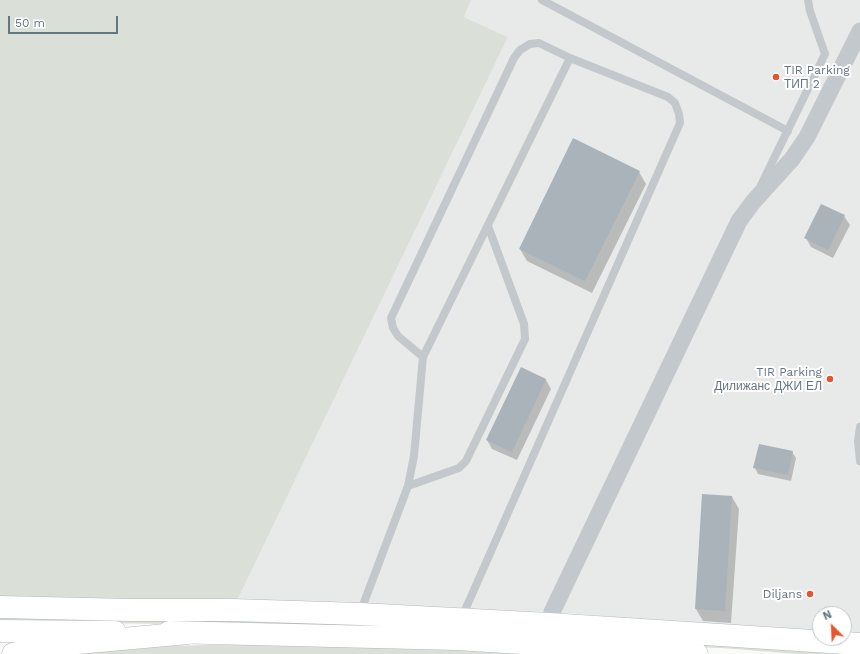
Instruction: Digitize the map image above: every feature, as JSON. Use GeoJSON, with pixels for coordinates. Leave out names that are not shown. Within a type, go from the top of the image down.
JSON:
{"type":"FeatureCollection","features":[{"type":"Feature","properties":{"kind":"street"},"geometry":{"type":"LineString","coordinates":[[548,634],[552,612],[739,221],[753,202],[792,158],[807,137],[860,31]]}},
{"type":"Feature","properties":{"kind":"street"},"geometry":{"type":"LineString","coordinates":[[0,607],[130,610],[232,610],[358,625],[548,634],[860,644]]}},
{"type":"Feature","properties":{"kind":"street"},"geometry":{"type":"LineString","coordinates":[[13,654],[43,647],[67,644],[188,633],[358,625]]}},
{"type":"Feature","properties":{"kind":"street"},"geometry":{"type":"LineString","coordinates":[[0,631],[188,633]]}},
{"type":"Feature","properties":{"kind":"street"},"geometry":{"type":"LineString","coordinates":[[548,634],[697,654]]}},
{"type":"Feature","properties":{"kind":"lane"},"geometry":{"type":"LineString","coordinates":[[542,0],[788,130]]}},
{"type":"Feature","properties":{"kind":"lane"},"geometry":{"type":"LineString","coordinates":[[753,202],[825,54],[810,11],[808,0]]}},
{"type":"Feature","properties":{"kind":"lane"},"geometry":{"type":"LineString","coordinates":[[423,357],[398,336],[393,328],[392,318],[514,58],[520,50],[530,44],[539,43],[570,58],[668,97],[675,103],[679,114],[680,123],[459,630]]}},
{"type":"Feature","properties":{"kind":"lane"},"geometry":{"type":"LineString","coordinates":[[358,625],[363,603],[408,486],[414,456],[423,357],[570,58]]}},
{"type":"Feature","properties":{"kind":"lane"},"geometry":{"type":"LineString","coordinates":[[408,486],[453,471],[459,468],[466,461],[525,339],[524,324],[488,226]]}},
{"type":"Feature","properties":{"kind":"lane"},"geometry":{"type":"LineString","coordinates":[[860,427],[858,441],[860,461]]}},
{"type":"Feature","properties":{"kind":"shaded area"},"geometry":{"type":"Polygon","coordinates":[[[0,0],[471,0],[464,17],[508,37],[237,601],[0,597],[0,0]]]}},
{"type":"Feature","properties":{"kind":"shaded area"},"geometry":{"type":"Polygon","coordinates":[[[471,0],[860,0],[860,636],[852,635],[852,606],[812,606],[812,632],[552,612],[237,601],[508,37],[464,17],[471,0]]]}},
{"type":"Feature","properties":{"kind":"shaded area"},"geometry":{"type":"Polygon","coordinates":[[[0,615],[348,621],[348,626],[0,622],[0,615]]]}},
{"type":"Feature","properties":{"kind":"shaded area"},"geometry":{"type":"Polygon","coordinates":[[[577,636],[860,654],[797,654],[722,648],[650,646],[577,636]]]}},
{"type":"Feature","properties":{"kind":"shaded area"},"geometry":{"type":"Polygon","coordinates":[[[282,644],[572,654],[43,654],[147,646],[282,644]]]}},
{"type":"Feature","properties":{"kind":"building"},"geometry":{"type":"Polygon","coordinates":[[[573,138],[640,171],[585,281],[519,249],[573,138]]]}},
{"type":"Feature","properties":{"kind":"building"},"geometry":{"type":"Polygon","coordinates":[[[821,204],[845,215],[828,250],[804,238],[821,204]]]}},
{"type":"Feature","properties":{"kind":"building"},"geometry":{"type":"Polygon","coordinates":[[[521,367],[546,379],[512,452],[486,440],[521,367]]]}},
{"type":"Feature","properties":{"kind":"building"},"geometry":{"type":"Polygon","coordinates":[[[759,444],[793,451],[788,475],[753,468],[759,444]]]}},
{"type":"Feature","properties":{"kind":"building"},"geometry":{"type":"Polygon","coordinates":[[[702,494],[732,496],[725,611],[695,609],[702,494]]]}},
{"type":"Feature","properties":{"kind":"place","name":"TIR Parking ТИП 2"},"geometry":{"type":"Point","coordinates":[776,77]}},
{"type":"Feature","properties":{"kind":"place","name":"TIR Parking Дилижанс ДЖИ ЕЛ"},"geometry":{"type":"Point","coordinates":[830,379]}},
{"type":"Feature","properties":{"kind":"place","name":"Diljans"},"geometry":{"type":"Point","coordinates":[810,594]}}]}
